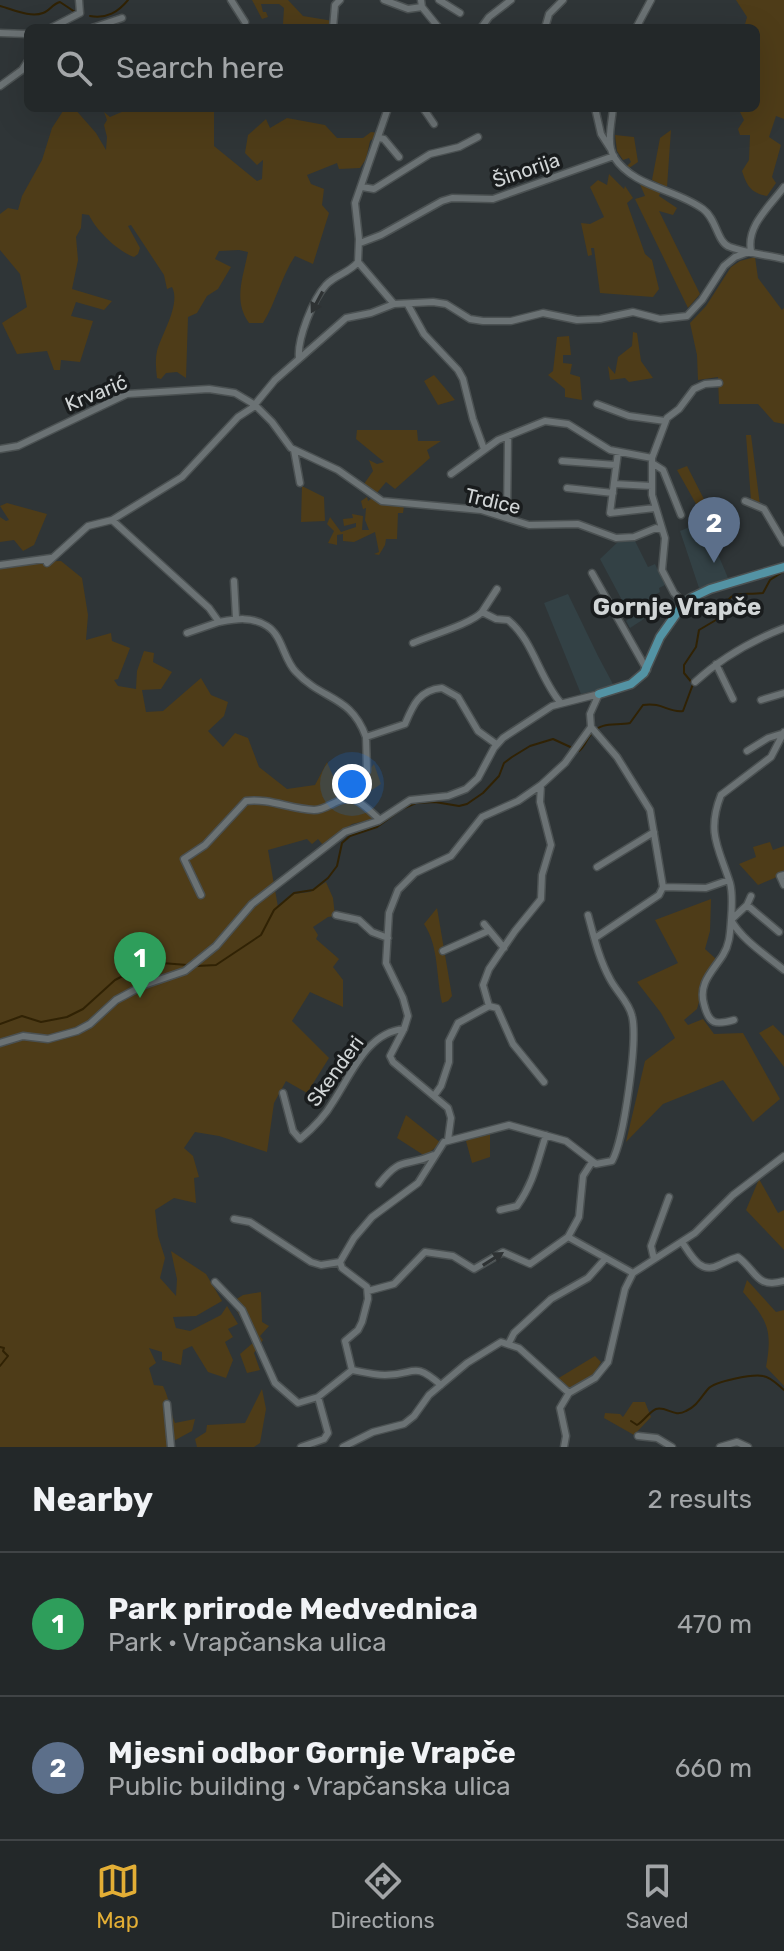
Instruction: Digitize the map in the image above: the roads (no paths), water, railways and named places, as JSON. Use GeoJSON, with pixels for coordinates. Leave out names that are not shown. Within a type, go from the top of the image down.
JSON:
{"type":"FeatureCollection","features":[{"type":"Feature","properties":{"kind":"main road"},"geometry":{"type":"LineString","coordinates":[[599,694],[631,684],[647,670],[660,637],[684,603],[703,591],[784,567]]}},
{"type":"Feature","properties":{"kind":"street"},"geometry":{"type":"LineString","coordinates":[[59,24],[80,13],[82,6],[79,0]]}},
{"type":"Feature","properties":{"kind":"street"},"geometry":{"type":"LineString","coordinates":[[231,0],[245,22]]}},
{"type":"Feature","properties":{"kind":"street"},"geometry":{"type":"LineString","coordinates":[[333,24],[335,5],[340,0]]}},
{"type":"Feature","properties":{"kind":"street"},"geometry":{"type":"LineString","coordinates":[[384,0],[408,9],[421,4],[437,24]]}},
{"type":"Feature","properties":{"kind":"street"},"geometry":{"type":"LineString","coordinates":[[439,0],[460,13]]}},
{"type":"Feature","properties":{"kind":"street"},"geometry":{"type":"LineString","coordinates":[[484,24],[511,0]]}},
{"type":"Feature","properties":{"kind":"street"},"geometry":{"type":"LineString","coordinates":[[546,24],[549,14],[563,0]]}},
{"type":"Feature","properties":{"kind":"street"},"geometry":{"type":"LineString","coordinates":[[638,24],[651,0]]}},
{"type":"Feature","properties":{"kind":"street"},"geometry":{"type":"LineString","coordinates":[[80,13],[90,24]]}},
{"type":"Feature","properties":{"kind":"street"},"geometry":{"type":"LineString","coordinates":[[103,24],[122,18]]}},
{"type":"Feature","properties":{"kind":"street"},"geometry":{"type":"LineString","coordinates":[[0,33],[24,34]]}},
{"type":"Feature","properties":{"kind":"street"},"geometry":{"type":"LineString","coordinates":[[0,86],[24,67]]}},
{"type":"Feature","properties":{"kind":"street"},"geometry":{"type":"LineString","coordinates":[[299,358],[300,339],[321,293],[329,283],[358,262],[360,243],[355,212],[387,112]]}},
{"type":"Feature","properties":{"kind":"street"},"geometry":{"type":"LineString","coordinates":[[426,112],[434,124]]}},
{"type":"Feature","properties":{"kind":"street"},"geometry":{"type":"LineString","coordinates":[[596,112],[601,134],[629,174],[708,212],[725,245],[784,259]]}},
{"type":"Feature","properties":{"kind":"street"},"geometry":{"type":"LineString","coordinates":[[613,112],[613,154]]}},
{"type":"Feature","properties":{"kind":"street"},"geometry":{"type":"LineString","coordinates":[[362,187],[374,189],[430,154],[459,147],[478,137]]}},
{"type":"Feature","properties":{"kind":"street"},"geometry":{"type":"LineString","coordinates":[[379,138],[384,139],[399,157]]}},
{"type":"Feature","properties":{"kind":"street","name":"Šinorija"},"geometry":{"type":"LineString","coordinates":[[360,243],[381,235],[442,201],[452,198],[493,199],[613,154]]}},
{"type":"Feature","properties":{"kind":"street"},"geometry":{"type":"LineString","coordinates":[[751,251],[750,239],[755,226],[784,187]]}},
{"type":"Feature","properties":{"kind":"street"},"geometry":{"type":"LineString","coordinates":[[0,565],[49,560],[88,526],[112,520],[187,473],[238,417],[255,405],[299,358],[343,319],[394,304],[433,302],[446,304],[470,319],[483,321],[511,321],[543,313],[577,320],[633,312],[652,318],[687,316],[709,291],[724,266],[735,257],[751,251]]}},
{"type":"Feature","properties":{"kind":"street"},"geometry":{"type":"LineString","coordinates":[[358,262],[394,304]]}},
{"type":"Feature","properties":{"kind":"street"},"geometry":{"type":"LineString","coordinates":[[408,305],[424,334],[463,379],[484,449]]}},
{"type":"Feature","properties":{"kind":"street"},"geometry":{"type":"LineString","coordinates":[[684,603],[674,593],[662,570],[665,538],[655,508],[652,460],[665,421],[694,389],[719,383]]}},
{"type":"Feature","properties":{"kind":"street","name":"Krvarić"},"geometry":{"type":"LineString","coordinates":[[0,449],[18,446],[127,394],[209,389],[235,393],[255,405]]}},
{"type":"Feature","properties":{"kind":"street"},"geometry":{"type":"LineString","coordinates":[[597,404],[629,416],[665,421]]}},
{"type":"Feature","properties":{"kind":"street","name":"Trdice"},"geometry":{"type":"LineString","coordinates":[[255,405],[294,450],[338,470],[382,501],[481,510],[537,526],[578,524],[616,538],[634,537],[656,528],[662,530]]}},
{"type":"Feature","properties":{"kind":"street"},"geometry":{"type":"LineString","coordinates":[[451,474],[484,449],[508,436],[536,423],[560,422],[576,428],[606,448],[652,460],[663,470],[681,515]]}},
{"type":"Feature","properties":{"kind":"street"},"geometry":{"type":"LineString","coordinates":[[507,518],[508,436]]}},
{"type":"Feature","properties":{"kind":"street","name":"Trdice"},"geometry":{"type":"LineString","coordinates":[[294,450],[300,483]]}},
{"type":"Feature","properties":{"kind":"street"},"geometry":{"type":"LineString","coordinates":[[618,452],[610,513],[655,508]]}},
{"type":"Feature","properties":{"kind":"street"},"geometry":{"type":"LineString","coordinates":[[562,461],[616,465]]}},
{"type":"Feature","properties":{"kind":"street"},"geometry":{"type":"LineString","coordinates":[[614,484],[652,486]]}},
{"type":"Feature","properties":{"kind":"street"},"geometry":{"type":"LineString","coordinates":[[567,488],[613,493]]}},
{"type":"Feature","properties":{"kind":"street"},"geometry":{"type":"LineString","coordinates":[[745,501],[764,509],[784,543]]}},
{"type":"Feature","properties":{"kind":"street"},"geometry":{"type":"LineString","coordinates":[[112,520],[209,608],[219,622]]}},
{"type":"Feature","properties":{"kind":"street"},"geometry":{"type":"LineString","coordinates":[[592,573],[647,670]]}},
{"type":"Feature","properties":{"kind":"street"},"geometry":{"type":"LineString","coordinates":[[234,581],[236,618]]}},
{"type":"Feature","properties":{"kind":"street"},"geometry":{"type":"LineString","coordinates":[[413,643],[470,622],[482,612],[497,589]]}},
{"type":"Feature","properties":{"kind":"street"},"geometry":{"type":"LineString","coordinates":[[482,612],[496,619],[508,620],[518,629],[548,686],[560,702]]}},
{"type":"Feature","properties":{"kind":"street"},"geometry":{"type":"LineString","coordinates":[[187,633],[236,618],[259,622],[270,628],[297,674],[317,690],[348,706],[366,737],[367,771]]}},
{"type":"Feature","properties":{"kind":"street"},"geometry":{"type":"LineString","coordinates":[[695,682],[716,664],[763,636],[784,628]]}},
{"type":"Feature","properties":{"kind":"street"},"geometry":{"type":"LineString","coordinates":[[716,664],[733,699]]}},
{"type":"Feature","properties":{"kind":"street"},"geometry":{"type":"LineString","coordinates":[[366,737],[405,724],[418,698],[442,688],[458,697],[478,731],[496,744]]}},
{"type":"Feature","properties":{"kind":"street"},"geometry":{"type":"LineString","coordinates":[[761,700],[784,693]]}},
{"type":"Feature","properties":{"kind":"street"},"geometry":{"type":"LineString","coordinates":[[0,1043],[23,1036],[48,1039],[77,1031],[90,1024],[116,1000],[144,985],[185,971],[216,946],[252,904],[345,832],[379,819],[410,800],[448,796],[466,789],[483,771],[496,744],[507,734],[560,702],[599,694]]}},
{"type":"Feature","properties":{"kind":"street"},"geometry":{"type":"LineString","coordinates":[[595,938],[659,895],[663,887],[646,802],[617,757],[593,730],[590,714],[599,694]]}},
{"type":"Feature","properties":{"kind":"street"},"geometry":{"type":"LineString","coordinates":[[448,1140],[450,1113],[391,1059],[391,1052],[408,1016],[386,963],[390,907],[402,885],[415,873],[451,856],[482,817],[518,801],[541,785],[593,730]]}},
{"type":"Feature","properties":{"kind":"street"},"geometry":{"type":"LineString","coordinates":[[747,751],[783,733]]}},
{"type":"Feature","properties":{"kind":"street"},"geometry":{"type":"LineString","coordinates":[[734,1020],[719,1025],[713,1023],[706,1012],[703,998],[708,974],[728,946],[731,920],[729,880],[715,843],[714,821],[723,792],[771,757],[783,733]]}},
{"type":"Feature","properties":{"kind":"street"},"geometry":{"type":"LineString","coordinates":[[489,1006],[484,982],[504,948],[541,899],[542,875],[551,845],[540,802],[541,785]]}},
{"type":"Feature","properties":{"kind":"street"},"geometry":{"type":"LineString","coordinates":[[201,895],[184,859],[205,845],[238,807],[248,801],[314,810],[337,800],[351,799],[379,819]]}},
{"type":"Feature","properties":{"kind":"street"},"geometry":{"type":"LineString","coordinates":[[597,867],[654,832]]}},
{"type":"Feature","properties":{"kind":"street"},"geometry":{"type":"LineString","coordinates":[[784,875],[780,876],[784,885]]}},
{"type":"Feature","properties":{"kind":"street"},"geometry":{"type":"LineString","coordinates":[[663,887],[706,888],[729,880]]}},
{"type":"Feature","properties":{"kind":"street"},"geometry":{"type":"LineString","coordinates":[[731,920],[747,905],[751,896]]}},
{"type":"Feature","properties":{"kind":"street"},"geometry":{"type":"LineString","coordinates":[[747,905],[779,932]]}},
{"type":"Feature","properties":{"kind":"street"},"geometry":{"type":"LineString","coordinates":[[336,915],[359,920],[372,932],[388,938]]}},
{"type":"Feature","properties":{"kind":"street"},"geometry":{"type":"LineString","coordinates":[[352,1370],[345,1341],[359,1327],[368,1291],[366,1285],[342,1268],[340,1262],[354,1238],[372,1217],[418,1183],[434,1155],[448,1140],[505,1125],[572,1143],[592,1162],[607,1163],[615,1155],[634,1047],[630,1010],[607,973],[588,915]]}},
{"type":"Feature","properties":{"kind":"street"},"geometry":{"type":"LineString","coordinates":[[731,920],[747,939],[784,970]]}},
{"type":"Feature","properties":{"kind":"street"},"geometry":{"type":"LineString","coordinates":[[443,951],[486,928],[504,948]]}},
{"type":"Feature","properties":{"kind":"street"},"geometry":{"type":"LineString","coordinates":[[434,1096],[449,1062],[449,1041],[458,1023],[489,1006],[497,1008],[513,1044],[544,1082]]}},
{"type":"Feature","properties":{"kind":"street","name":"Skenderi"},"geometry":{"type":"LineString","coordinates":[[283,1093],[293,1131],[300,1139],[327,1111],[351,1072],[377,1040],[388,1032],[404,1029]]}},
{"type":"Feature","properties":{"kind":"street"},"geometry":{"type":"LineString","coordinates":[[500,1210],[517,1206],[532,1185],[546,1135]]}},
{"type":"Feature","properties":{"kind":"street"},"geometry":{"type":"LineString","coordinates":[[379,1184],[397,1164],[434,1155]]}},
{"type":"Feature","properties":{"kind":"street"},"geometry":{"type":"LineString","coordinates":[[564,1447],[566,1436],[560,1408],[569,1393],[595,1378],[608,1362],[625,1289],[633,1273],[710,1221],[733,1195],[784,1156]]}},
{"type":"Feature","properties":{"kind":"street"},"geometry":{"type":"LineString","coordinates":[[368,1291],[394,1284],[423,1253],[453,1256],[474,1269],[503,1252],[530,1264],[568,1237],[579,1217],[583,1176],[592,1162]]}},
{"type":"Feature","properties":{"kind":"street"},"geometry":{"type":"LineString","coordinates":[[654,1259],[651,1246],[669,1197]]}},
{"type":"Feature","properties":{"kind":"street"},"geometry":{"type":"LineString","coordinates":[[234,1219],[249,1221],[311,1262],[321,1265],[340,1262]]}},
{"type":"Feature","properties":{"kind":"street"},"geometry":{"type":"LineString","coordinates":[[568,1237],[633,1273]]}},
{"type":"Feature","properties":{"kind":"street"},"geometry":{"type":"LineString","coordinates":[[682,1242],[698,1264],[705,1268],[717,1267],[738,1257],[761,1281],[772,1284],[784,1281]]}},
{"type":"Feature","properties":{"kind":"street"},"geometry":{"type":"LineString","coordinates":[[509,1343],[514,1333],[551,1299],[588,1278],[605,1259]]}},
{"type":"Feature","properties":{"kind":"street"},"geometry":{"type":"LineString","coordinates":[[215,1282],[242,1310],[251,1337],[275,1383],[298,1403],[318,1397],[352,1370],[385,1375],[416,1370],[429,1375],[441,1385]]}},
{"type":"Feature","properties":{"kind":"street"},"geometry":{"type":"LineString","coordinates":[[343,1447],[373,1432],[404,1424],[441,1385],[485,1350],[501,1342],[519,1348],[569,1393]]}},
{"type":"Feature","properties":{"kind":"street"},"geometry":{"type":"LineString","coordinates":[[301,1447],[324,1439],[328,1433],[318,1397]]}},
{"type":"Feature","properties":{"kind":"street"},"geometry":{"type":"LineString","coordinates":[[167,1404],[171,1447]]}},
{"type":"Feature","properties":{"kind":"street"},"geometry":{"type":"LineString","coordinates":[[638,1436],[657,1438],[672,1447]]}},
{"type":"Feature","properties":{"kind":"street"},"geometry":{"type":"LineString","coordinates":[[720,1447],[737,1442],[748,1447]]}},
{"type":"Feature","properties":{"kind":"waterway"},"geometry":{"type":"LineString","coordinates":[[90,16],[112,14],[128,0]]}},
{"type":"Feature","properties":{"kind":"waterway"},"geometry":{"type":"LineString","coordinates":[[0,6],[38,14],[60,2],[75,12]]}},
{"type":"Feature","properties":{"kind":"waterway"},"geometry":{"type":"LineString","coordinates":[[197,966],[216,965],[261,935],[274,910],[294,893],[313,890],[328,878],[337,866],[342,843],[350,836],[377,827],[416,803],[467,804],[499,776],[504,763],[530,746],[553,739],[579,751],[595,730],[630,723],[643,705],[683,711],[693,684],[684,673],[684,665],[696,647],[699,630],[721,617],[731,597],[763,593],[770,580],[784,571]]}},
{"type":"Feature","properties":{"kind":"waterway"},"geometry":{"type":"LineString","coordinates":[[0,1024],[22,1016],[41,1022],[67,1017],[83,1009],[115,980],[142,966],[162,963],[187,965]]}},
{"type":"Feature","properties":{"kind":"waterway"},"geometry":{"type":"LineString","coordinates":[[0,1347],[8,1356],[0,1366]]}},
{"type":"Feature","properties":{"kind":"waterway"},"geometry":{"type":"LineString","coordinates":[[631,1421],[637,1425],[656,1409],[682,1413],[693,1407],[712,1386],[734,1379],[763,1376],[784,1390]]}},
{"type":"Feature","properties":{"kind":"place","name":"Mjesni odbor Gornje Vrapče"},"geometry":{"type":"Point","coordinates":[714,563]}},
{"type":"Feature","properties":{"kind":"place","name":"Park prirode Medvednica"},"geometry":{"type":"Point","coordinates":[140,998]}},
{"type":"Feature","properties":{"kind":"district","name":"Gornje Vrapče"},"geometry":{"type":"Point","coordinates":[677,607]}}]}
